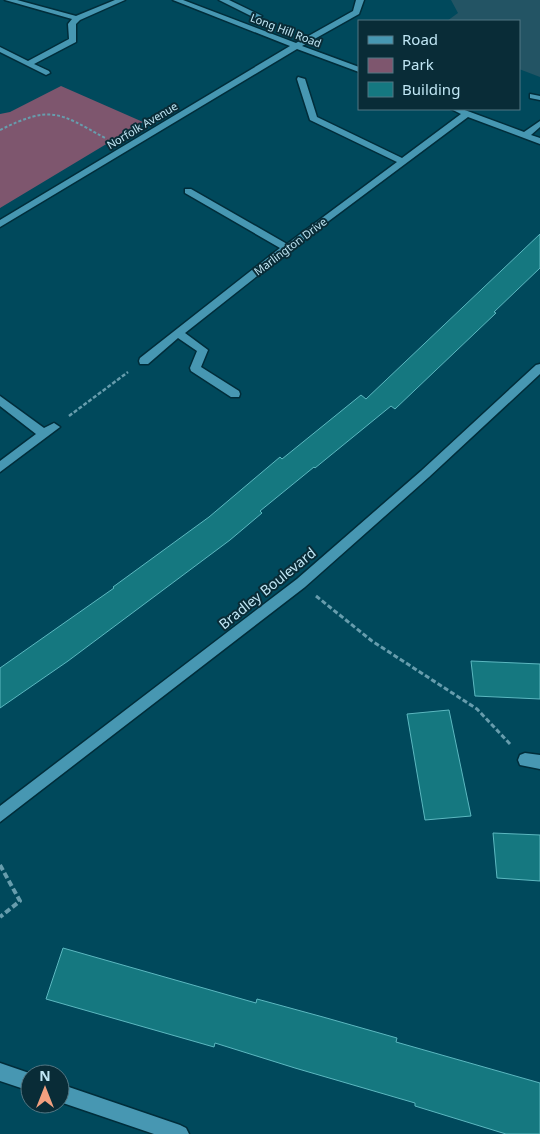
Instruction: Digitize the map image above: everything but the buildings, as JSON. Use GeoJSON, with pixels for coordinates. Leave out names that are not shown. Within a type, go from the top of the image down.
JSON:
{"type":"FeatureCollection","features":[{"type":"Feature","properties":{"kind":"street"},"geometry":{"type":"LineString","coordinates":[[10,0],[77,18]]}},
{"type":"Feature","properties":{"kind":"street"},"geometry":{"type":"LineString","coordinates":[[28,64],[72,40],[72,24],[77,18],[121,0]]}},
{"type":"Feature","properties":{"kind":"street","name":"Long Hill Road"},"geometry":{"type":"LineString","coordinates":[[177,0],[358,70]]}},
{"type":"Feature","properties":{"kind":"street"},"geometry":{"type":"LineString","coordinates":[[223,0],[258,16]]}},
{"type":"Feature","properties":{"kind":"street","name":"Norfolk Avenue"},"geometry":{"type":"LineString","coordinates":[[1,221],[356,12],[360,0]]}},
{"type":"Feature","properties":{"kind":"street"},"geometry":{"type":"LineString","coordinates":[[0,49],[46,73]]}},
{"type":"Feature","properties":{"kind":"street"},"geometry":{"type":"LineString","coordinates":[[301,79],[314,118],[404,162]]}},
{"type":"Feature","properties":{"kind":"street"},"geometry":{"type":"LineString","coordinates":[[457,110],[540,141]]}},
{"type":"Feature","properties":{"kind":"street","name":"Marlington Drive"},"geometry":{"type":"LineString","coordinates":[[144,361],[287,248],[467,114]]}},
{"type":"Feature","properties":{"kind":"street"},"geometry":{"type":"LineString","coordinates":[[526,135],[540,123]]}},
{"type":"Feature","properties":{"kind":"street"},"geometry":{"type":"LineString","coordinates":[[188,191],[287,248]]}},
{"type":"Feature","properties":{"kind":"street"},"geometry":{"type":"LineString","coordinates":[[178,333],[203,350],[195,368],[235,394]]}},
{"type":"Feature","properties":{"kind":"street","name":"Bradley Boulevard"},"geometry":{"type":"LineString","coordinates":[[0,815],[301,583],[418,480],[540,368]]}},
{"type":"Feature","properties":{"kind":"street"},"geometry":{"type":"LineString","coordinates":[[0,400],[44,434]]}},
{"type":"Feature","properties":{"kind":"street"},"geometry":{"type":"LineString","coordinates":[[0,467],[54,427]]}},
{"type":"Feature","properties":{"kind":"street"},"geometry":{"type":"LineString","coordinates":[[525,760],[540,762]]}},
{"type":"Feature","properties":{"kind":"street"},"geometry":{"type":"LineString","coordinates":[[0,1072],[20,1079]]}},
{"type":"Feature","properties":{"kind":"street"},"geometry":{"type":"LineString","coordinates":[[70,1096],[180,1134]]}},
{"type":"Feature","properties":{"kind":"path"},"geometry":{"type":"LineString","coordinates":[[0,130],[23,118],[51,113],[63,115],[125,149]]}},
{"type":"Feature","properties":{"kind":"path"},"geometry":{"type":"LineString","coordinates":[[54,427],[144,361]]}},
{"type":"Feature","properties":{"kind":"path"},"geometry":{"type":"LineString","coordinates":[[301,583],[372,642],[477,709],[525,760]]}},
{"type":"Feature","properties":{"kind":"path"},"geometry":{"type":"LineString","coordinates":[[0,865],[20,901],[0,917]]}},
{"type":"Feature","properties":{"kind":"shaded area"},"geometry":{"type":"Polygon","coordinates":[[[451,0],[540,0],[540,77],[520,69],[520,20],[448,20],[458,13],[451,0]]]}},
{"type":"Feature","properties":{"kind":"green space"},"geometry":{"type":"Polygon","coordinates":[[[61,86],[143,122],[0,208],[0,114],[10,112],[61,86]]]}}]}
